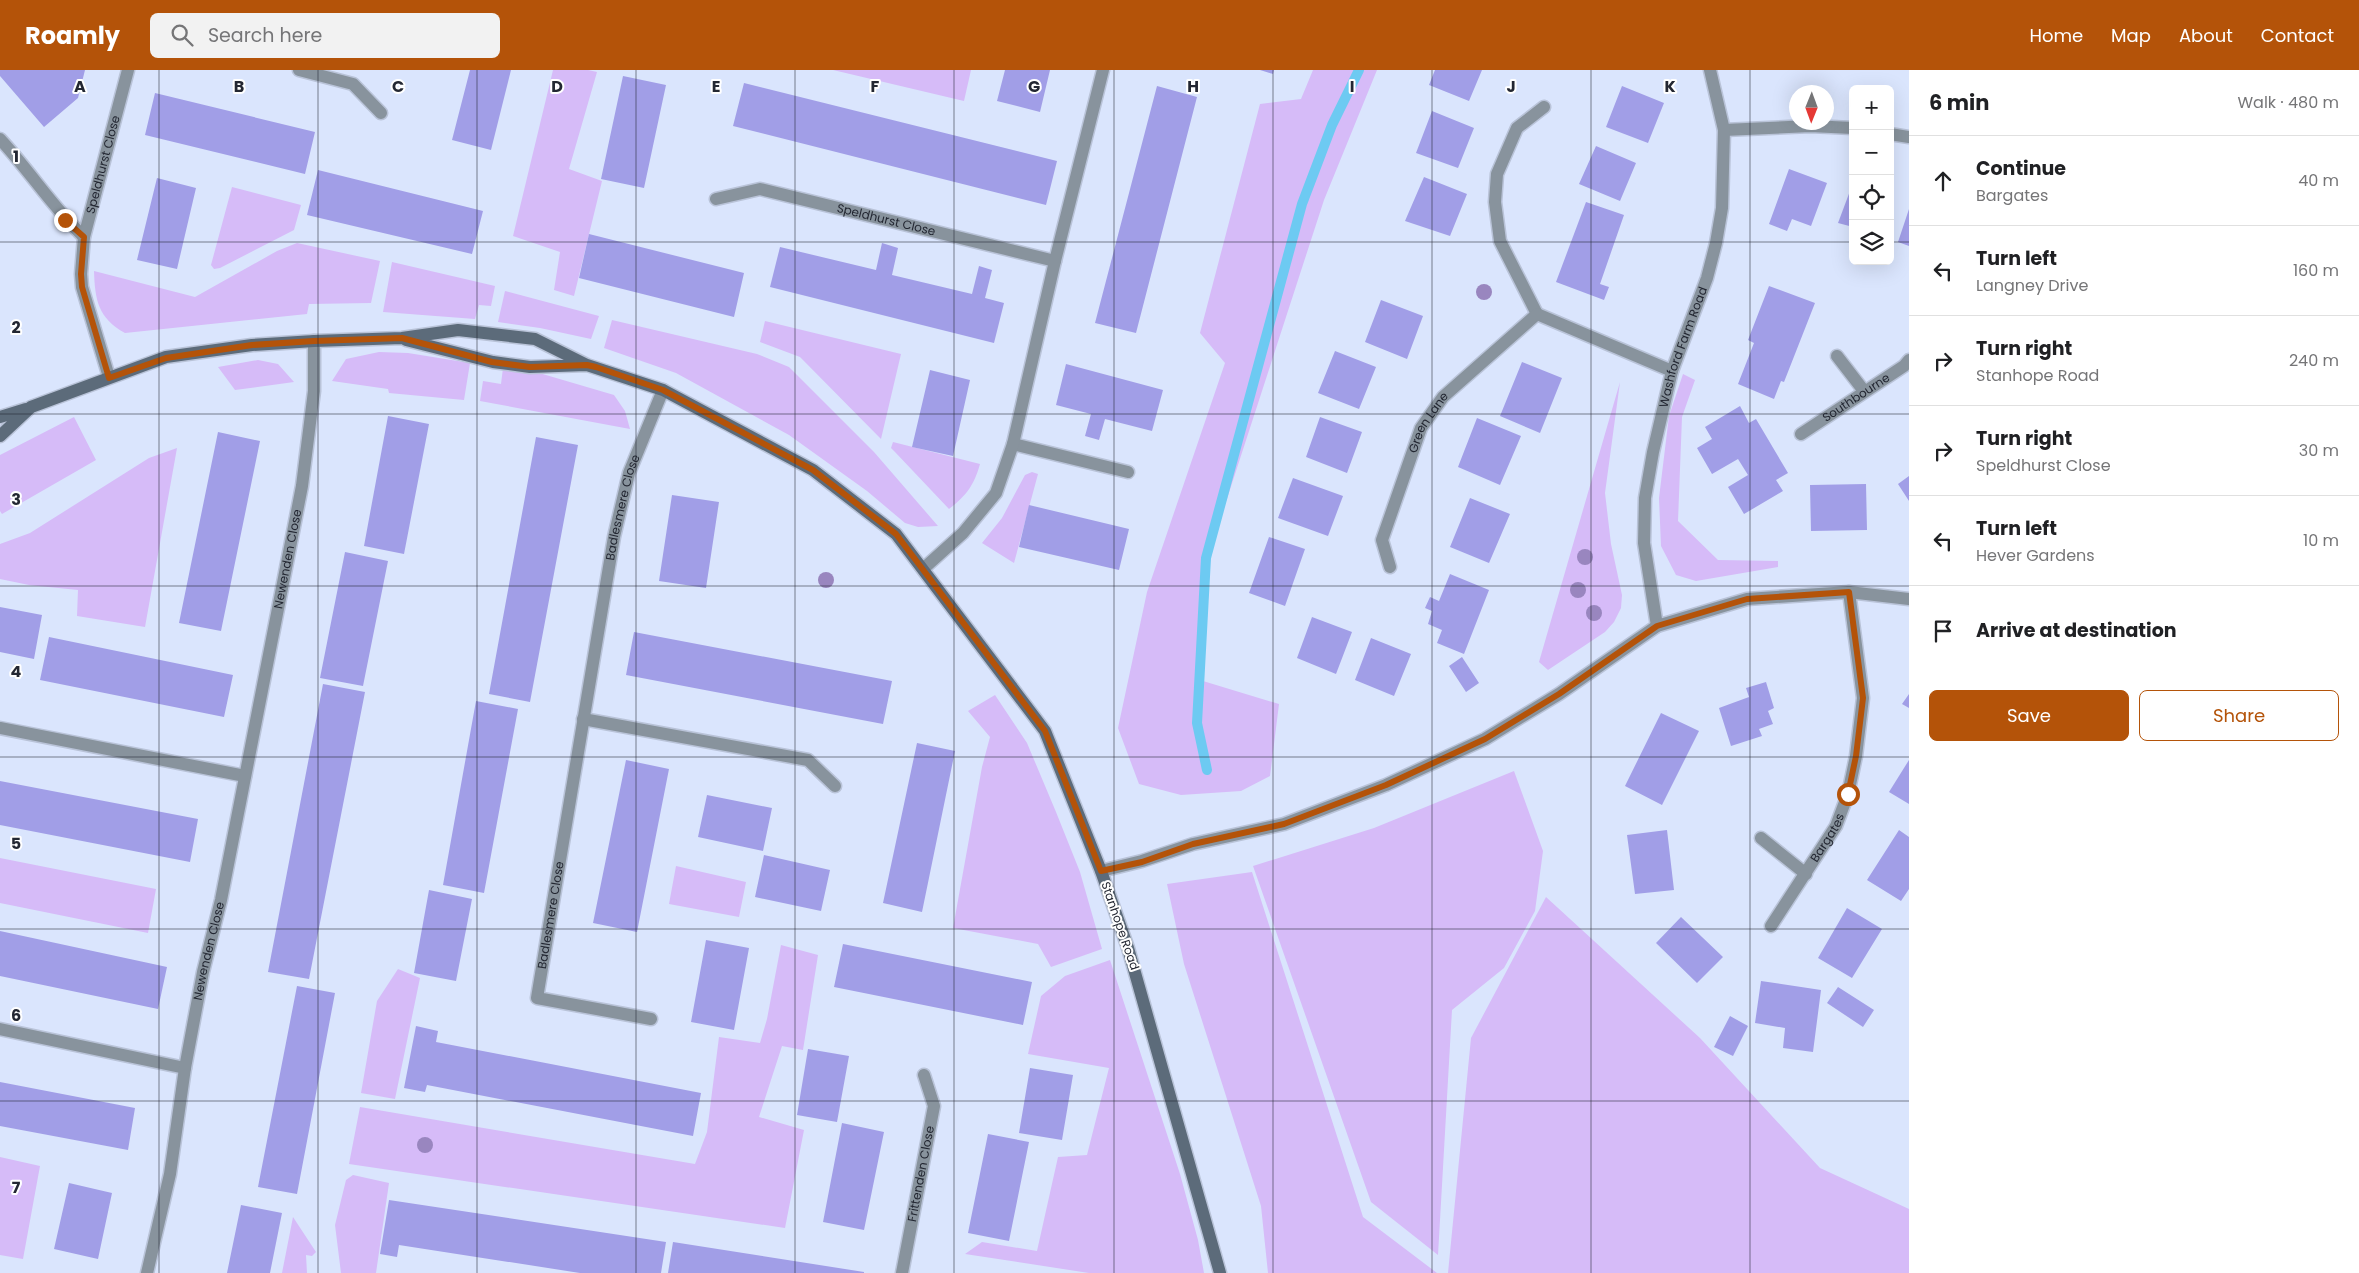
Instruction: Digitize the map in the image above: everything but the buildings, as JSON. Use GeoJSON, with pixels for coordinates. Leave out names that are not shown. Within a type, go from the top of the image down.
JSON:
{"type":"FeatureCollection","features":[{"type":"Feature","properties":{"kind":"street","name":"Speldhurst Close"},"geometry":{"type":"LineString","coordinates":[[109,378],[82,287],[81,274],[84,237],[128,70]]}},
{"type":"Feature","properties":{"kind":"street"},"geometry":{"type":"LineString","coordinates":[[299,70],[353,84],[381,113]]}},
{"type":"Feature","properties":{"kind":"street"},"geometry":{"type":"LineString","coordinates":[[923,569],[963,532],[996,493],[1013,444],[1055,261],[1103,70]]}},
{"type":"Feature","properties":{"kind":"street","name":"Washford Farm Road"},"geometry":{"type":"LineString","coordinates":[[1657,626],[1644,543],[1645,498],[1653,452],[1672,371],[1706,278],[1716,243],[1724,170],[1724,130],[1710,70]]}},
{"type":"Feature","properties":{"kind":"street"},"geometry":{"type":"LineString","coordinates":[[1544,107],[1517,128],[1496,174],[1495,202],[1500,240],[1537,314],[1672,371]]}},
{"type":"Feature","properties":{"kind":"street"},"geometry":{"type":"LineString","coordinates":[[1724,130],[1810,126],[1849,128]]}},
{"type":"Feature","properties":{"kind":"street"},"geometry":{"type":"LineString","coordinates":[[1894,135],[1909,137]]}},
{"type":"Feature","properties":{"kind":"street"},"geometry":{"type":"LineString","coordinates":[[0,139],[25,165],[65,220],[84,237]]}},
{"type":"Feature","properties":{"kind":"street","name":"Speldhurst Close"},"geometry":{"type":"LineString","coordinates":[[716,199],[760,189],[1055,261]]}},
{"type":"Feature","properties":{"kind":"street","name":"Green Lane"},"geometry":{"type":"LineString","coordinates":[[1390,567],[1382,540],[1421,428],[1443,397],[1537,314]]}},
{"type":"Feature","properties":{"kind":"street","name":"Stanhope Road"},"geometry":{"type":"LineString","coordinates":[[0,436],[31,407],[166,358],[252,345],[402,338],[458,330],[535,340],[587,365],[663,390],[813,470],[896,534],[1045,731],[1101,871],[1136,974],[1220,1273]]}},
{"type":"Feature","properties":{"kind":"street","name":"Stanhope Road"},"geometry":{"type":"LineString","coordinates":[[402,338],[492,362],[530,367],[587,365]]}},
{"type":"Feature","properties":{"kind":"street","name":"Newenden Close"},"geometry":{"type":"LineString","coordinates":[[147,1273],[170,1174],[185,1068],[203,972],[221,900],[302,486],[314,391],[314,341]]}},
{"type":"Feature","properties":{"kind":"street"},"geometry":{"type":"LineString","coordinates":[[1837,356],[1864,391]]}},
{"type":"Feature","properties":{"kind":"street","name":"Southbourne"},"geometry":{"type":"LineString","coordinates":[[1801,434],[1904,366],[1909,360]]}},
{"type":"Feature","properties":{"kind":"street","name":"Badlesmere Close"},"geometry":{"type":"LineString","coordinates":[[651,1019],[538,998],[610,556],[629,473],[663,390]]}},
{"type":"Feature","properties":{"kind":"street"},"geometry":{"type":"LineString","coordinates":[[0,418],[31,407]]}},
{"type":"Feature","properties":{"kind":"street"},"geometry":{"type":"LineString","coordinates":[[1013,444],[1128,472]]}},
{"type":"Feature","properties":{"kind":"street"},"geometry":{"type":"LineString","coordinates":[[1101,871],[1142,862],[1193,844],[1284,824],[1386,785],[1485,739],[1559,694],[1657,626],[1747,599],[1849,592],[1909,599]]}},
{"type":"Feature","properties":{"kind":"street","name":"Bargates"},"geometry":{"type":"LineString","coordinates":[[1771,926],[1836,826],[1848,794],[1856,756],[1863,698],[1849,592]]}},
{"type":"Feature","properties":{"kind":"street"},"geometry":{"type":"LineString","coordinates":[[583,719],[808,760],[835,786]]}},
{"type":"Feature","properties":{"kind":"street"},"geometry":{"type":"LineString","coordinates":[[0,728],[245,776]]}},
{"type":"Feature","properties":{"kind":"street","name":"Bargates"},"geometry":{"type":"LineString","coordinates":[[1761,838],[1806,874]]}},
{"type":"Feature","properties":{"kind":"street"},"geometry":{"type":"LineString","coordinates":[[0,1029],[185,1068]]}},
{"type":"Feature","properties":{"kind":"street","name":"Frittenden Close"},"geometry":{"type":"LineString","coordinates":[[902,1273],[934,1106],[924,1075]]}},
{"type":"Feature","properties":{"kind":"shaded area"},"geometry":{"type":"Polygon","coordinates":[[[553,70],[588,70],[597,72],[569,169],[602,181],[574,296],[554,290],[560,252],[513,236],[553,70]]]}},
{"type":"Feature","properties":{"kind":"shaded area"},"geometry":{"type":"Polygon","coordinates":[[[833,70],[971,70],[964,101],[833,70]]]}},
{"type":"Feature","properties":{"kind":"shaded area"},"geometry":{"type":"Polygon","coordinates":[[[1313,70],[1377,70],[1324,200],[1211,548],[1203,681],[1279,704],[1270,776],[1241,791],[1181,795],[1139,784],[1118,728],[1147,592],[1225,363],[1200,333],[1260,104],[1301,99],[1313,70]]]}},
{"type":"Feature","properties":{"kind":"shaded area"},"geometry":{"type":"Polygon","coordinates":[[[232,187],[301,205],[294,230],[220,268],[214,269],[211,265],[232,187]]]}},
{"type":"Feature","properties":{"kind":"shaded area"},"geometry":{"type":"Polygon","coordinates":[[[297,243],[380,261],[371,303],[309,304],[307,314],[125,333],[109,321],[97,299],[94,271],[195,297],[277,251],[297,243]]]}},
{"type":"Feature","properties":{"kind":"shaded area"},"geometry":{"type":"Polygon","coordinates":[[[392,262],[495,286],[491,306],[479,305],[475,319],[383,312],[392,262]]]}},
{"type":"Feature","properties":{"kind":"shaded area"},"geometry":{"type":"Polygon","coordinates":[[[505,291],[599,316],[591,339],[540,328],[498,322],[505,291]]]}},
{"type":"Feature","properties":{"kind":"shaded area"},"geometry":{"type":"Polygon","coordinates":[[[612,320],[757,354],[789,367],[874,452],[938,526],[918,527],[905,523],[867,491],[789,435],[676,373],[604,348],[612,320]]]}},
{"type":"Feature","properties":{"kind":"shaded area"},"geometry":{"type":"Polygon","coordinates":[[[765,321],[901,354],[881,439],[800,357],[760,342],[765,321]]]}},
{"type":"Feature","properties":{"kind":"shaded area"},"geometry":{"type":"Polygon","coordinates":[[[379,352],[408,353],[470,363],[464,400],[389,393],[388,389],[332,381],[346,359],[379,352]]]}},
{"type":"Feature","properties":{"kind":"shaded area"},"geometry":{"type":"Polygon","coordinates":[[[258,360],[278,364],[294,382],[235,390],[218,367],[258,360]]]}},
{"type":"Feature","properties":{"kind":"shaded area"},"geometry":{"type":"Polygon","coordinates":[[[503,368],[529,370],[614,395],[625,411],[630,429],[480,401],[483,381],[501,384],[503,368]]]}},
{"type":"Feature","properties":{"kind":"shaded area"},"geometry":{"type":"Polygon","coordinates":[[[1683,374],[1695,380],[1682,417],[1678,521],[1718,560],[1778,561],[1778,567],[1696,581],[1676,575],[1661,546],[1659,498],[1669,416],[1683,374]]]}},
{"type":"Feature","properties":{"kind":"shaded area"},"geometry":{"type":"Polygon","coordinates":[[[1620,382],[1605,493],[1611,544],[1622,595],[1621,608],[1614,622],[1605,632],[1548,670],[1539,662],[1620,382]]]}},
{"type":"Feature","properties":{"kind":"shaded area"},"geometry":{"type":"Polygon","coordinates":[[[74,417],[96,460],[2,514],[0,511],[0,455],[74,417]]]}},
{"type":"Feature","properties":{"kind":"shaded area"},"geometry":{"type":"Polygon","coordinates":[[[893,442],[980,464],[969,489],[949,509],[891,448],[893,442]]]}},
{"type":"Feature","properties":{"kind":"shaded area"},"geometry":{"type":"Polygon","coordinates":[[[177,448],[145,627],[77,616],[78,590],[29,585],[0,579],[0,544],[30,533],[149,458],[177,448]]]}},
{"type":"Feature","properties":{"kind":"shaded area"},"geometry":{"type":"Polygon","coordinates":[[[1032,472],[1038,474],[1014,563],[982,543],[1002,518],[1025,475],[1032,472]]]}},
{"type":"Feature","properties":{"kind":"shaded area"},"geometry":{"type":"Polygon","coordinates":[[[995,695],[1027,743],[1080,872],[1102,949],[1051,967],[1038,944],[953,928],[982,767],[990,737],[968,711],[995,695]]]}},
{"type":"Feature","properties":{"kind":"shaded area"},"geometry":{"type":"Polygon","coordinates":[[[1514,771],[1543,851],[1535,911],[1504,968],[1452,1010],[1438,1255],[1371,1202],[1253,866],[1374,828],[1514,771]]]}},
{"type":"Feature","properties":{"kind":"shaded area"},"geometry":{"type":"Polygon","coordinates":[[[0,858],[156,889],[148,933],[0,903],[0,858]]]}},
{"type":"Feature","properties":{"kind":"shaded area"},"geometry":{"type":"Polygon","coordinates":[[[676,866],[746,882],[739,917],[669,904],[676,866]]]}},
{"type":"Feature","properties":{"kind":"shaded area"},"geometry":{"type":"Polygon","coordinates":[[[1252,872],[1363,1217],[1437,1273],[1268,1273],[1261,1206],[1184,964],[1167,884],[1252,872]]]}},
{"type":"Feature","properties":{"kind":"shaded area"},"geometry":{"type":"Polygon","coordinates":[[[1546,897],[1700,1038],[1820,1168],[1909,1209],[1909,1273],[1448,1273],[1471,1038],[1546,897]]]}},
{"type":"Feature","properties":{"kind":"shaded area"},"geometry":{"type":"Polygon","coordinates":[[[781,945],[818,955],[803,1050],[782,1046],[759,1117],[804,1130],[785,1228],[349,1164],[360,1107],[695,1164],[707,1132],[719,1037],[760,1043],[767,1019],[781,945]]]}},
{"type":"Feature","properties":{"kind":"shaded area"},"geometry":{"type":"Polygon","coordinates":[[[1110,960],[1180,1174],[1198,1240],[1204,1273],[1089,1273],[965,1254],[982,1242],[1037,1251],[1058,1157],[1087,1155],[1109,1068],[1028,1054],[1041,996],[1065,976],[1110,960]]]}},
{"type":"Feature","properties":{"kind":"shaded area"},"geometry":{"type":"Polygon","coordinates":[[[398,969],[420,978],[395,1099],[361,1093],[377,1001],[398,969]]]}},
{"type":"Feature","properties":{"kind":"shaded area"},"geometry":{"type":"Polygon","coordinates":[[[0,1157],[40,1166],[23,1259],[0,1255],[0,1157]]]}},
{"type":"Feature","properties":{"kind":"shaded area"},"geometry":{"type":"Polygon","coordinates":[[[353,1175],[389,1183],[376,1273],[341,1273],[335,1225],[346,1180],[353,1175]]]}},
{"type":"Feature","properties":{"kind":"shaded area"},"geometry":{"type":"Polygon","coordinates":[[[293,1217],[316,1252],[312,1256],[306,1255],[307,1273],[282,1273],[293,1217]]]}},
{"type":"Feature","properties":{"kind":"waterway"},"geometry":{"type":"LineString","coordinates":[[1207,770],[1197,723],[1206,558],[1302,204],[1332,125],[1359,70]]}},
{"type":"Feature","properties":{"kind":"route"},"geometry":{"type":"LineString","coordinates":[[65,220],[84,237],[81,274],[82,287],[109,378],[166,358],[252,345],[402,338],[492,362],[530,367],[587,365],[596,367],[663,390],[813,470],[896,534],[1045,731],[1101,871],[1142,862],[1193,844],[1284,824],[1372,791],[1485,739],[1559,694],[1657,626],[1747,599],[1849,592],[1863,698],[1856,756],[1848,794]]}}]}
